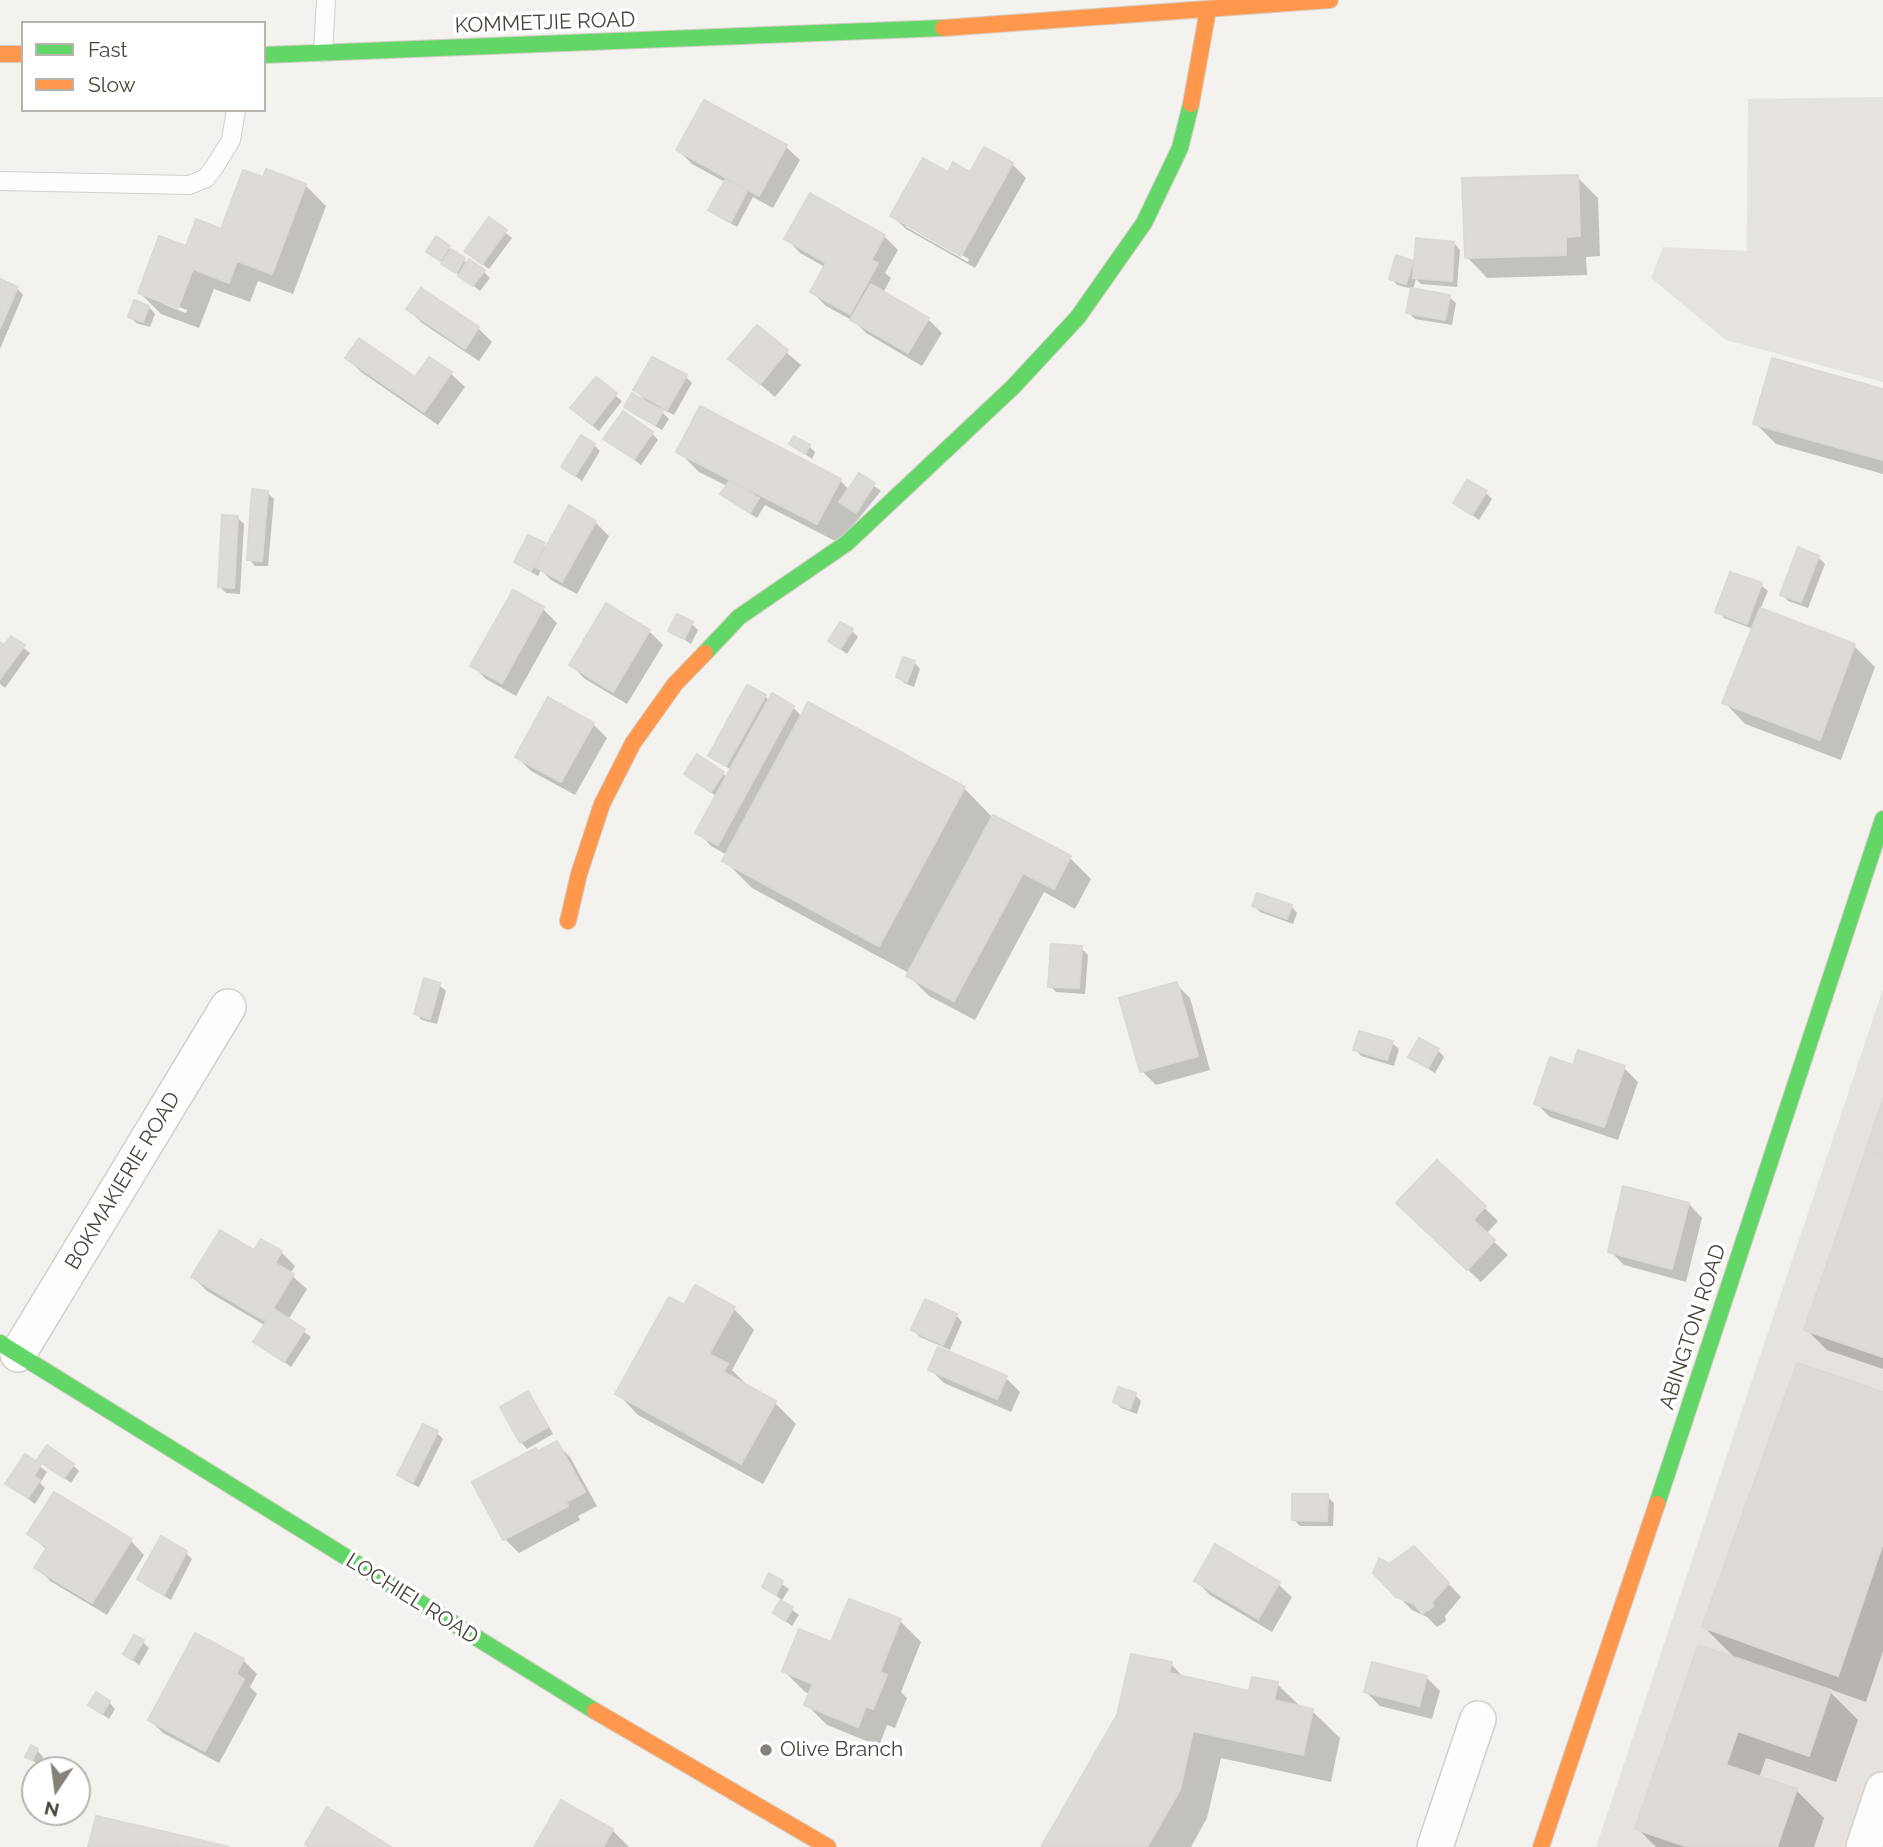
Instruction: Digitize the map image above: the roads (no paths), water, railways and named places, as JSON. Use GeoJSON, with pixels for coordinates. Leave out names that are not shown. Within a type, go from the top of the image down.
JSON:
{"type":"FeatureCollection","features":[{"type":"Feature","properties":{"kind":"street","name":"KOMMETJIE ROAD"},"geometry":{"type":"LineString","coordinates":[[266,55],[951,28],[1330,0]]}},
{"type":"Feature","properties":{"kind":"street"},"geometry":{"type":"LineString","coordinates":[[568,921],[579,874],[602,804],[633,743],[675,684],[739,617],[847,543],[1003,397],[1077,317],[1137,233],[1180,148],[1208,10]]}},
{"type":"Feature","properties":{"kind":"street"},"geometry":{"type":"LineString","coordinates":[[0,54],[21,54]]}},
{"type":"Feature","properties":{"kind":"street","name":"ABINGTON ROAD"},"geometry":{"type":"LineString","coordinates":[[1541,1847],[1622,1611],[1883,819]]}},
{"type":"Feature","properties":{"kind":"street","name":"BOKMAKIERIE ROAD"},"geometry":{"type":"LineString","coordinates":[[9,1349],[228,1007]]}},
{"type":"Feature","properties":{"kind":"street","name":"LOCHIEL ROAD"},"geometry":{"type":"LineString","coordinates":[[9,1349],[579,1702],[828,1847]]}},
{"type":"Feature","properties":{"kind":"street"},"geometry":{"type":"LineString","coordinates":[[1435,1847],[1478,1719]]}},
{"type":"Feature","properties":{"kind":"street"},"geometry":{"type":"LineString","coordinates":[[1864,1847],[1883,1790]]}},
{"type":"Feature","properties":{"kind":"lane"},"geometry":{"type":"LineString","coordinates":[[323,52],[326,0]]}},
{"type":"Feature","properties":{"kind":"lane"},"geometry":{"type":"LineString","coordinates":[[0,180],[189,185],[205,178],[215,166],[231,140],[236,112]]}},
{"type":"Feature","properties":{"kind":"place","name":"Olive Branch"},"geometry":{"type":"Point","coordinates":[766,1750]}}]}
